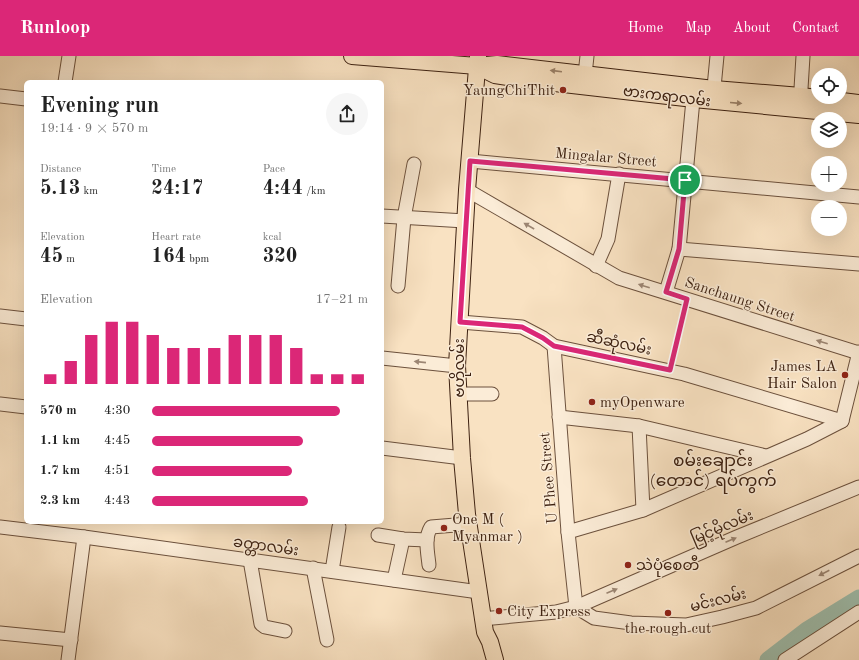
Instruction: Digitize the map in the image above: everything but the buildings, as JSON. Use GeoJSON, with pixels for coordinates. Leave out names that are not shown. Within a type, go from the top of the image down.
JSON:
{"type":"FeatureCollection","features":[{"type":"Feature","properties":{"kind":"main road","name":"ဗားကရာလမ်း"},"geometry":{"type":"LineString","coordinates":[[352,56],[477,61],[497,64],[521,61],[584,80]]}},
{"type":"Feature","properties":{"kind":"main road","name":"ဗားကရာလမ်း"},"geometry":{"type":"LineString","coordinates":[[477,61],[495,75],[584,80],[694,93],[800,103],[859,103]]}},
{"type":"Feature","properties":{"kind":"main road","name":"ဗဟိုလမ်း"},"geometry":{"type":"LineString","coordinates":[[477,61],[465,221],[458,366],[462,458],[468,524],[484,625],[490,642],[490,657]]}},
{"type":"Feature","properties":{"kind":"main road","name":"ဗားကရာလမ်း"},"geometry":{"type":"LineString","coordinates":[[800,103],[859,116]]}},
{"type":"Feature","properties":{"kind":"street"},"geometry":{"type":"LineString","coordinates":[[65,80],[69,56]]}},
{"type":"Feature","properties":{"kind":"street"},"geometry":{"type":"LineString","coordinates":[[584,80],[587,56]]}},
{"type":"Feature","properties":{"kind":"street"},"geometry":{"type":"LineString","coordinates":[[713,95],[716,56]]}},
{"type":"Feature","properties":{"kind":"street"},"geometry":{"type":"LineString","coordinates":[[800,103],[803,56]]}},
{"type":"Feature","properties":{"kind":"street"},"geometry":{"type":"LineString","coordinates":[[666,292],[679,249],[694,93]]}},
{"type":"Feature","properties":{"kind":"street"},"geometry":{"type":"LineString","coordinates":[[0,96],[24,99]]}},
{"type":"Feature","properties":{"kind":"street","name":"Mingalar Street"},"geometry":{"type":"LineString","coordinates":[[470,161],[859,197]]}},
{"type":"Feature","properties":{"kind":"street"},"geometry":{"type":"LineString","coordinates":[[398,286],[404,218],[414,164]]}},
{"type":"Feature","properties":{"kind":"street"},"geometry":{"type":"LineString","coordinates":[[596,266],[608,239],[620,174]]}},
{"type":"Feature","properties":{"kind":"street","name":"Sanchaung Street"},"geometry":{"type":"LineString","coordinates":[[467,190],[619,278],[859,353]]}},
{"type":"Feature","properties":{"kind":"street"},"geometry":{"type":"LineString","coordinates":[[384,216],[465,221]]}},
{"type":"Feature","properties":{"kind":"street"},"geometry":{"type":"LineString","coordinates":[[679,249],[859,264]]}},
{"type":"Feature","properties":{"kind":"street"},"geometry":{"type":"LineString","coordinates":[[0,316],[24,319]]}},
{"type":"Feature","properties":{"kind":"street","name":"ဆီဆုံလမ်း"},"geometry":{"type":"LineString","coordinates":[[460,322],[522,327],[543,338],[554,346],[670,370],[842,421]]}},
{"type":"Feature","properties":{"kind":"street","name":"U Phee Street"},"geometry":{"type":"LineString","coordinates":[[554,346],[568,532],[576,607]]}},
{"type":"Feature","properties":{"kind":"street"},"geometry":{"type":"LineString","coordinates":[[568,532],[643,510],[807,439],[842,421],[859,353]]}},
{"type":"Feature","properties":{"kind":"street"},"geometry":{"type":"LineString","coordinates":[[384,358],[458,366]]}},
{"type":"Feature","properties":{"kind":"street"},"geometry":{"type":"LineString","coordinates":[[459,394],[492,394]]}},
{"type":"Feature","properties":{"kind":"street"},"geometry":{"type":"LineString","coordinates":[[0,404],[24,407]]}},
{"type":"Feature","properties":{"kind":"street"},"geometry":{"type":"LineString","coordinates":[[559,417],[639,426],[766,456]]}},
{"type":"Feature","properties":{"kind":"street"},"geometry":{"type":"LineString","coordinates":[[639,426],[643,510]]}},
{"type":"Feature","properties":{"kind":"street"},"geometry":{"type":"LineString","coordinates":[[384,448],[462,458]]}},
{"type":"Feature","properties":{"kind":"street","name":"မြင့်မိုလမ်း"},"geometry":{"type":"LineString","coordinates":[[484,625],[576,607],[859,487]]}},
{"type":"Feature","properties":{"kind":"street"},"geometry":{"type":"LineString","coordinates":[[429,566],[427,540],[428,531],[431,527],[468,524]]}},
{"type":"Feature","properties":{"kind":"street"},"geometry":{"type":"LineString","coordinates":[[332,571],[339,526]]}},
{"type":"Feature","properties":{"kind":"street","name":"ခတ္တာလမ်း"},"geometry":{"type":"LineString","coordinates":[[0,527],[313,568],[479,592]]}},
{"type":"Feature","properties":{"kind":"street"},"geometry":{"type":"LineString","coordinates":[[378,535],[403,539],[427,540]]}},
{"type":"Feature","properties":{"kind":"street"},"geometry":{"type":"LineString","coordinates":[[68,660],[84,537]]}},
{"type":"Feature","properties":{"kind":"street"},"geometry":{"type":"LineString","coordinates":[[394,580],[403,539]]}},
{"type":"Feature","properties":{"kind":"street","name":"မင်းလမ်း"},"geometry":{"type":"LineString","coordinates":[[576,607],[594,618],[631,624],[686,625],[756,608],[859,556]]}},
{"type":"Feature","properties":{"kind":"street"},"geometry":{"type":"LineString","coordinates":[[250,560],[261,624],[265,627],[285,632]]}},
{"type":"Feature","properties":{"kind":"street"},"geometry":{"type":"LineString","coordinates":[[313,568],[327,640]]}},
{"type":"Feature","properties":{"kind":"street"},"geometry":{"type":"LineString","coordinates":[[785,660],[859,612]]}},
{"type":"Feature","properties":{"kind":"street"},"geometry":{"type":"LineString","coordinates":[[0,633],[71,640]]}},
{"type":"Feature","properties":{"kind":"path"},"geometry":{"type":"LineString","coordinates":[[670,370],[687,299]]}},
{"type":"Feature","properties":{"kind":"waterway"},"geometry":{"type":"LineString","coordinates":[[768,660],[807,630],[859,598]]}},
{"type":"Feature","properties":{"kind":"place","name":"YaungChiThit"},"geometry":{"type":"Point","coordinates":[563,90]}},
{"type":"Feature","properties":{"kind":"place","name":"James LA Hair Salon"},"geometry":{"type":"Point","coordinates":[845,375]}},
{"type":"Feature","properties":{"kind":"place","name":"myOpenware"},"geometry":{"type":"Point","coordinates":[592,402]}},
{"type":"Feature","properties":{"kind":"place","name":"One M ( Myanmar )"},"geometry":{"type":"Point","coordinates":[444,528]}},
{"type":"Feature","properties":{"kind":"place","name":"သဲပုံစေတီ"},"geometry":{"type":"Point","coordinates":[628,565]}},
{"type":"Feature","properties":{"kind":"place","name":"City Express"},"geometry":{"type":"Point","coordinates":[499,611]}},
{"type":"Feature","properties":{"kind":"place","name":"the rough cut"},"geometry":{"type":"Point","coordinates":[668,613]}},
{"type":"Feature","properties":{"kind":"district","name":"စမ်းချောင်း (တောင်) ရပ်ကွက်"},"geometry":{"type":"Point","coordinates":[713,470]}},
{"type":"Feature","properties":{"kind":"route"},"geometry":{"type":"LineString","coordinates":[[470,161],[685,180],[679,249],[666,292],[687,299],[670,370],[554,346],[543,338],[522,327],[460,322],[470,161]]}}]}
